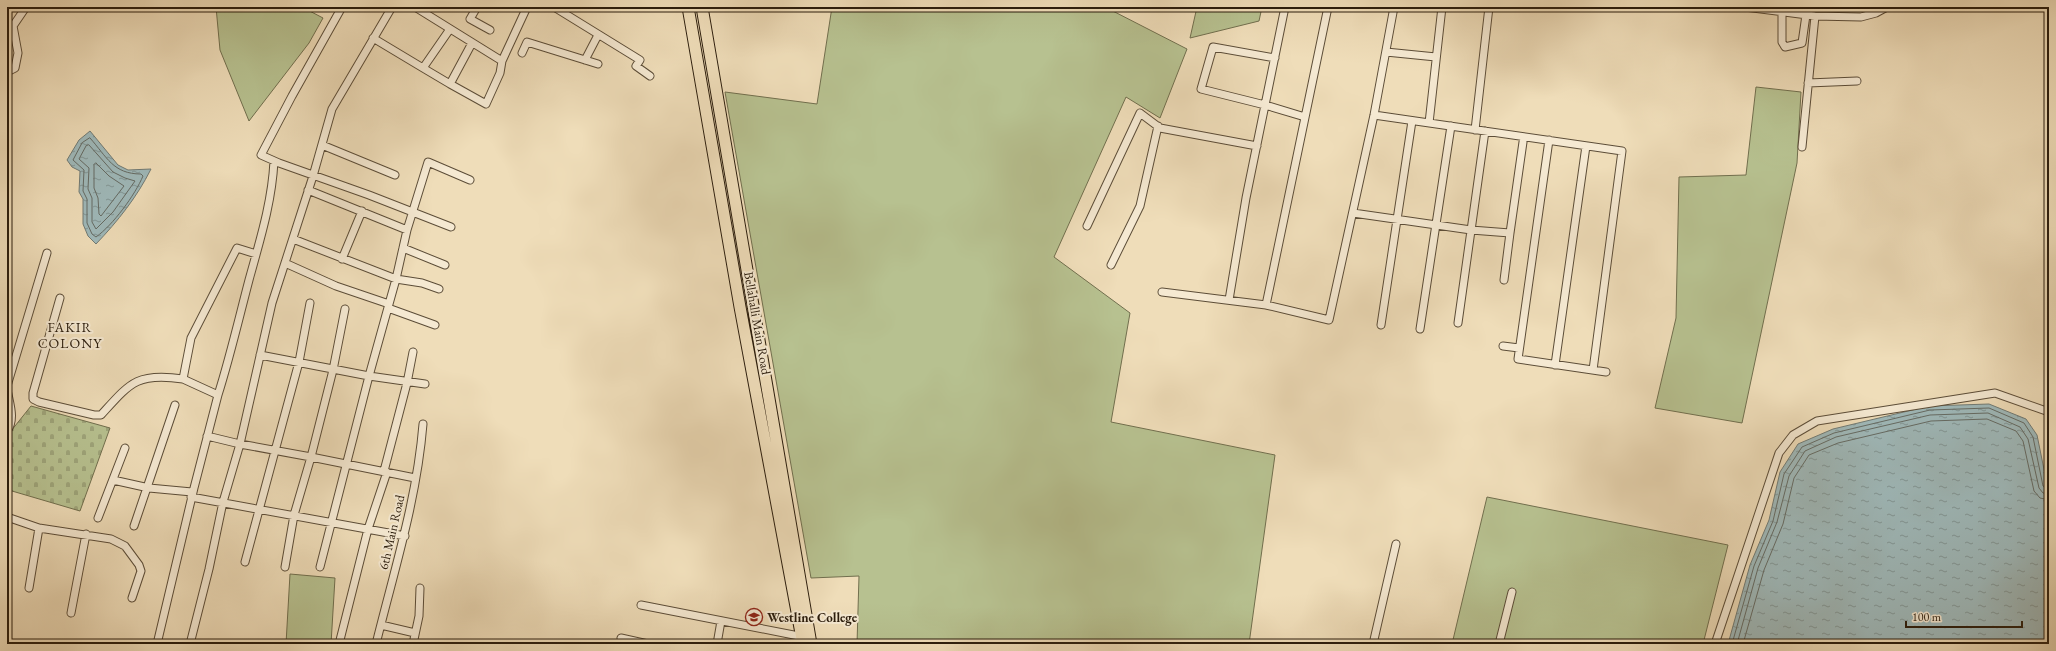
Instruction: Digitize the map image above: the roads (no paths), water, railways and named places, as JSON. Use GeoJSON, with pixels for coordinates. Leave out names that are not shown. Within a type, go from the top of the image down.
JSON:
{"type":"FeatureCollection","features":[{"type":"Feature","properties":{"kind":"main road","name":"Bellahalli Main Road"},"geometry":{"type":"LineString","coordinates":[[688,7],[740,307],[807,641]]}},
{"type":"Feature","properties":{"kind":"main road","name":"Bellahalli Main Road"},"geometry":{"type":"LineString","coordinates":[[702,7],[807,641]]}},
{"type":"Feature","properties":{"kind":"street"},"geometry":{"type":"LineString","coordinates":[[7,72],[15,68],[18,60],[14,26],[26,7]]}},
{"type":"Feature","properties":{"kind":"street"},"geometry":{"type":"LineString","coordinates":[[342,7],[261,155],[313,176],[451,227]]}},
{"type":"Feature","properties":{"kind":"street"},"geometry":{"type":"LineString","coordinates":[[190,644],[224,502],[240,444],[272,303],[313,176],[332,109],[392,7]]}},
{"type":"Feature","properties":{"kind":"street"},"geometry":{"type":"LineString","coordinates":[[415,7],[502,61]]}},
{"type":"Feature","properties":{"kind":"street"},"geometry":{"type":"LineString","coordinates":[[477,7],[470,19],[490,30]]}},
{"type":"Feature","properties":{"kind":"street"},"geometry":{"type":"LineString","coordinates":[[373,38],[486,104],[500,73],[502,61],[527,7]]}},
{"type":"Feature","properties":{"kind":"street"},"geometry":{"type":"LineString","coordinates":[[554,7],[640,60],[633,64],[650,76]]}},
{"type":"Feature","properties":{"kind":"street"},"geometry":{"type":"LineString","coordinates":[[1229,300],[1246,198],[1285,7]]}},
{"type":"Feature","properties":{"kind":"street"},"geometry":{"type":"LineString","coordinates":[[1266,305],[1328,7]]}},
{"type":"Feature","properties":{"kind":"street"},"geometry":{"type":"LineString","coordinates":[[1162,292],[1266,305],[1330,320],[1374,115],[1394,7]]}},
{"type":"Feature","properties":{"kind":"street"},"geometry":{"type":"LineString","coordinates":[[1429,123],[1442,7]]}},
{"type":"Feature","properties":{"kind":"street"},"geometry":{"type":"LineString","coordinates":[[1475,130],[1489,7]]}},
{"type":"Feature","properties":{"kind":"street"},"geometry":{"type":"LineString","coordinates":[[1745,7],[1815,16],[1861,17],[1872,15],[1887,7]]}},
{"type":"Feature","properties":{"kind":"street"},"geometry":{"type":"LineString","coordinates":[[1782,12],[1782,42],[1785,47],[1802,43],[1806,15]]}},
{"type":"Feature","properties":{"kind":"street"},"geometry":{"type":"LineString","coordinates":[[1802,147],[1815,16]]}},
{"type":"Feature","properties":{"kind":"street"},"geometry":{"type":"LineString","coordinates":[[423,68],[450,29]]}},
{"type":"Feature","properties":{"kind":"street"},"geometry":{"type":"LineString","coordinates":[[585,60],[598,35]]}},
{"type":"Feature","properties":{"kind":"street"},"geometry":{"type":"LineString","coordinates":[[522,53],[527,42],[598,64]]}},
{"type":"Feature","properties":{"kind":"street"},"geometry":{"type":"LineString","coordinates":[[450,84],[472,43]]}},
{"type":"Feature","properties":{"kind":"street"},"geometry":{"type":"LineString","coordinates":[[1275,58],[1213,47],[1201,89],[1265,105],[1306,118]]}},
{"type":"Feature","properties":{"kind":"street"},"geometry":{"type":"LineString","coordinates":[[1386,52],[1436,57]]}},
{"type":"Feature","properties":{"kind":"street"},"geometry":{"type":"LineString","coordinates":[[1808,83],[1857,81]]}},
{"type":"Feature","properties":{"kind":"street"},"geometry":{"type":"LineString","coordinates":[[1087,226],[1140,113],[1158,126],[1257,146]]}},
{"type":"Feature","properties":{"kind":"street"},"geometry":{"type":"LineString","coordinates":[[1374,115],[1622,151],[1593,370]]}},
{"type":"Feature","properties":{"kind":"street"},"geometry":{"type":"LineString","coordinates":[[1381,324],[1412,121]]}},
{"type":"Feature","properties":{"kind":"street"},"geometry":{"type":"LineString","coordinates":[[1111,266],[1140,206],[1158,126]]}},
{"type":"Feature","properties":{"kind":"street"},"geometry":{"type":"LineString","coordinates":[[1420,329],[1451,126]]}},
{"type":"Feature","properties":{"kind":"street"},"geometry":{"type":"LineString","coordinates":[[1458,323],[1484,131]]}},
{"type":"Feature","properties":{"kind":"street"},"geometry":{"type":"LineString","coordinates":[[1549,140],[1518,359],[1606,372]]}},
{"type":"Feature","properties":{"kind":"street"},"geometry":{"type":"LineString","coordinates":[[1504,280],[1523,142]]}},
{"type":"Feature","properties":{"kind":"street"},"geometry":{"type":"LineString","coordinates":[[322,145],[395,175]]}},
{"type":"Feature","properties":{"kind":"street"},"geometry":{"type":"LineString","coordinates":[[1555,365],[1586,146]]}},
{"type":"Feature","properties":{"kind":"street"},"geometry":{"type":"LineString","coordinates":[[157,644],[192,495],[272,190],[274,161]]}},
{"type":"Feature","properties":{"kind":"street"},"geometry":{"type":"LineString","coordinates":[[320,566],[330,522],[348,465],[369,376],[389,306],[407,230],[428,162],[470,180]]}},
{"type":"Feature","properties":{"kind":"street"},"geometry":{"type":"LineString","coordinates":[[308,190],[407,230]]}},
{"type":"Feature","properties":{"kind":"street"},"geometry":{"type":"LineString","coordinates":[[342,259],[362,211]]}},
{"type":"Feature","properties":{"kind":"street"},"geometry":{"type":"LineString","coordinates":[[1353,213],[1471,230],[1510,233]]}},
{"type":"Feature","properties":{"kind":"street"},"geometry":{"type":"LineString","coordinates":[[293,239],[396,279],[422,283],[439,289]]}},
{"type":"Feature","properties":{"kind":"street"},"geometry":{"type":"LineString","coordinates":[[183,379],[191,338],[237,248],[256,254]]}},
{"type":"Feature","properties":{"kind":"street"},"geometry":{"type":"LineString","coordinates":[[403,248],[445,265]]}},
{"type":"Feature","properties":{"kind":"street"},"geometry":{"type":"LineString","coordinates":[[7,430],[11,422],[12,414],[7,388],[9,370],[47,253]]}},
{"type":"Feature","properties":{"kind":"street"},"geometry":{"type":"LineString","coordinates":[[285,263],[336,286],[435,325]]}},
{"type":"Feature","properties":{"kind":"street"},"geometry":{"type":"LineString","coordinates":[[60,298],[33,393],[34,399],[39,402],[94,415],[101,414],[127,386],[146,377],[166,376],[183,379],[218,395]]}},
{"type":"Feature","properties":{"kind":"street"},"geometry":{"type":"LineString","coordinates":[[245,562],[299,362],[310,303]]}},
{"type":"Feature","properties":{"kind":"street"},"geometry":{"type":"LineString","coordinates":[[285,567],[294,515],[311,457],[333,370],[345,308]]}},
{"type":"Feature","properties":{"kind":"street"},"geometry":{"type":"LineString","coordinates":[[1503,346],[1519,348]]}},
{"type":"Feature","properties":{"kind":"street"},"geometry":{"type":"LineString","coordinates":[[339,644],[368,529],[385,472],[407,383],[413,352]]}},
{"type":"Feature","properties":{"kind":"street"},"geometry":{"type":"LineString","coordinates":[[260,355],[333,370],[407,383],[425,384]]}},
{"type":"Feature","properties":{"kind":"street"},"geometry":{"type":"LineString","coordinates":[[1715,644],[1779,453],[1793,435],[1817,421],[1995,393],[2049,412]]}},
{"type":"Feature","properties":{"kind":"street"},"geometry":{"type":"LineString","coordinates":[[134,526],[149,488],[175,405]]}},
{"type":"Feature","properties":{"kind":"street","name":"6th Main Road"},"geometry":{"type":"LineString","coordinates":[[376,644],[405,536],[415,478],[420,462],[423,424]]}},
{"type":"Feature","properties":{"kind":"street"},"geometry":{"type":"LineString","coordinates":[[207,436],[240,444],[415,478]]}},
{"type":"Feature","properties":{"kind":"street"},"geometry":{"type":"LineString","coordinates":[[98,518],[125,448]]}},
{"type":"Feature","properties":{"kind":"street"},"geometry":{"type":"LineString","coordinates":[[113,480],[405,536]]}},
{"type":"Feature","properties":{"kind":"street"},"geometry":{"type":"LineString","coordinates":[[7,517],[39,528],[111,539],[125,546],[139,565],[141,571],[132,598]]}},
{"type":"Feature","properties":{"kind":"street"},"geometry":{"type":"LineString","coordinates":[[29,588],[39,528]]}},
{"type":"Feature","properties":{"kind":"street"},"geometry":{"type":"LineString","coordinates":[[71,613],[86,534]]}},
{"type":"Feature","properties":{"kind":"street"},"geometry":{"type":"LineString","coordinates":[[1373,644],[1396,544]]}},
{"type":"Feature","properties":{"kind":"street"},"geometry":{"type":"LineString","coordinates":[[413,644],[419,616],[420,588]]}},
{"type":"Feature","properties":{"kind":"street"},"geometry":{"type":"LineString","coordinates":[[1499,644],[1512,592]]}},
{"type":"Feature","properties":{"kind":"street"},"geometry":{"type":"LineString","coordinates":[[641,605],[722,621],[807,641]]}},
{"type":"Feature","properties":{"kind":"street"},"geometry":{"type":"LineString","coordinates":[[717,644],[722,621]]}},
{"type":"Feature","properties":{"kind":"street"},"geometry":{"type":"LineString","coordinates":[[381,625],[415,632]]}},
{"type":"Feature","properties":{"kind":"street"},"geometry":{"type":"LineString","coordinates":[[621,638],[648,644]]}},
{"type":"Feature","properties":{"kind":"water"},"geometry":{"type":"Polygon","coordinates":[[[90,131],[118,165],[128,170],[151,169],[140,189],[112,227],[96,244],[88,236],[83,224],[83,199],[79,192],[80,171],[72,167],[67,160],[79,140],[90,131]]]}},
{"type":"Feature","properties":{"kind":"water"},"geometry":{"type":"Polygon","coordinates":[[[1989,404],[2026,419],[2037,435],[2049,494],[2049,644],[1728,644],[1750,565],[1769,520],[1780,472],[1798,444],[1833,429],[1929,406],[1989,404]]]}},
{"type":"Feature","properties":{"kind":"place","name":"Westline College"},"geometry":{"type":"Point","coordinates":[754,617]}},
{"type":"Feature","properties":{"kind":"district","name":"FAKIR COLONY"},"geometry":{"type":"Point","coordinates":[70,336]}}]}
